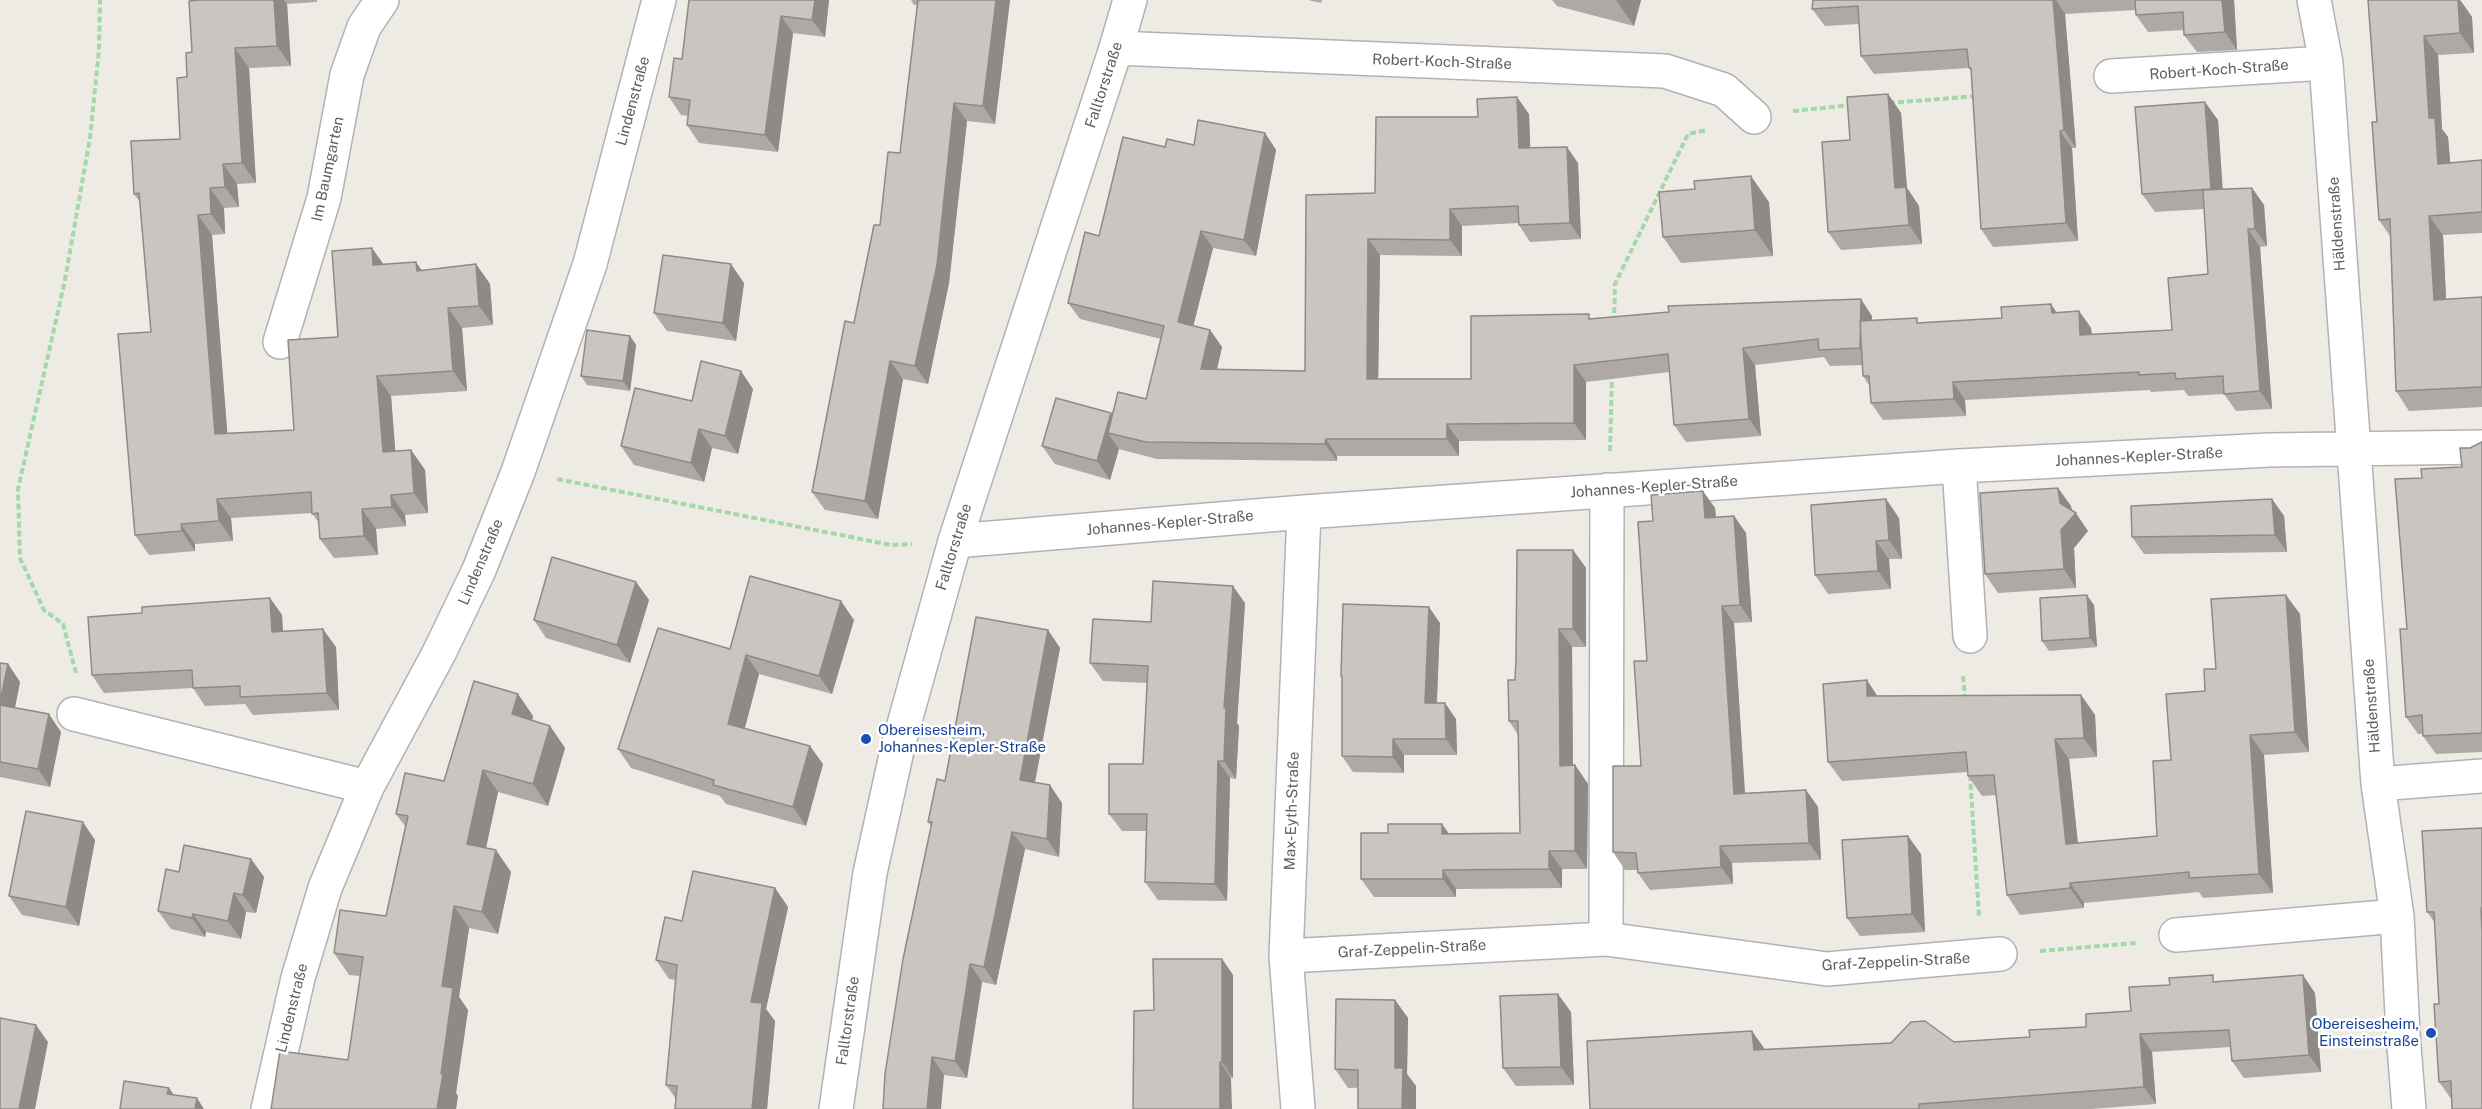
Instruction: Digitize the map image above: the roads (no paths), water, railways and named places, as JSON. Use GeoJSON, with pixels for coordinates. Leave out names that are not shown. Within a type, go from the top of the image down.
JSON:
{"type":"FeatureCollection","features":[{"type":"Feature","properties":{"kind":"street","name":"Im Baumgarten"},"geometry":{"type":"LineString","coordinates":[[280,342],[324,198],[347,75],[364,27],[382,0]]}},
{"type":"Feature","properties":{"kind":"street","name":"Lindenstraße"},"geometry":{"type":"LineString","coordinates":[[268,1109],[298,978],[325,888],[367,788],[439,653],[474,580],[518,472],[590,264],[659,0]]}},
{"type":"Feature","properties":{"kind":"street","name":"Falltorstraße"},"geometry":{"type":"LineString","coordinates":[[836,1109],[870,873],[898,746],[955,541],[1130,0]]}},
{"type":"Feature","properties":{"kind":"street","name":"Häldenstraße"},"geometry":{"type":"LineString","coordinates":[[2314,0],[2326,63],[2378,784],[2397,916],[2409,1109]]}},
{"type":"Feature","properties":{"kind":"street","name":"Robert-Koch-Straße"},"geometry":{"type":"LineString","coordinates":[[1116,48],[1665,71],[1724,90],[1754,117]]}},
{"type":"Feature","properties":{"kind":"street","name":"Robert-Koch-Straße"},"geometry":{"type":"LineString","coordinates":[[2111,76],[2326,63]]}},
{"type":"Feature","properties":{"kind":"street"},"geometry":{"type":"LineString","coordinates":[[2355,450],[2482,447]]}},
{"type":"Feature","properties":{"kind":"street","name":"Johannes-Kepler-Straße"},"geometry":{"type":"LineString","coordinates":[[955,541],[1304,512],[1959,466],[2268,450],[2355,450]]}},
{"type":"Feature","properties":{"kind":"street"},"geometry":{"type":"LineString","coordinates":[[1959,466],[1970,636]]}},
{"type":"Feature","properties":{"kind":"street"},"geometry":{"type":"LineString","coordinates":[[1606,490],[1606,939]]}},
{"type":"Feature","properties":{"kind":"street","name":"Max-Eyth-Straße"},"geometry":{"type":"LineString","coordinates":[[1298,1109],[1286,956],[1304,512]]}},
{"type":"Feature","properties":{"kind":"street"},"geometry":{"type":"LineString","coordinates":[[74,714],[367,788]]}},
{"type":"Feature","properties":{"kind":"street"},"geometry":{"type":"LineString","coordinates":[[2378,784],[2482,776]]}},
{"type":"Feature","properties":{"kind":"street"},"geometry":{"type":"LineString","coordinates":[[2176,935],[2397,916]]}},
{"type":"Feature","properties":{"kind":"street","name":"Graf-Zeppelin-Straße"},"geometry":{"type":"LineString","coordinates":[[1286,956],[1606,939],[1827,969],[1991,955]]}},
{"type":"Feature","properties":{"kind":"place","name":"Obereisesheim, Johannes-Kepler-Straße"},"geometry":{"type":"Point","coordinates":[866,739]}},
{"type":"Feature","properties":{"kind":"place","name":"Obereisesheim, Einsteinstraße"},"geometry":{"type":"Point","coordinates":[2431,1033]}}]}
